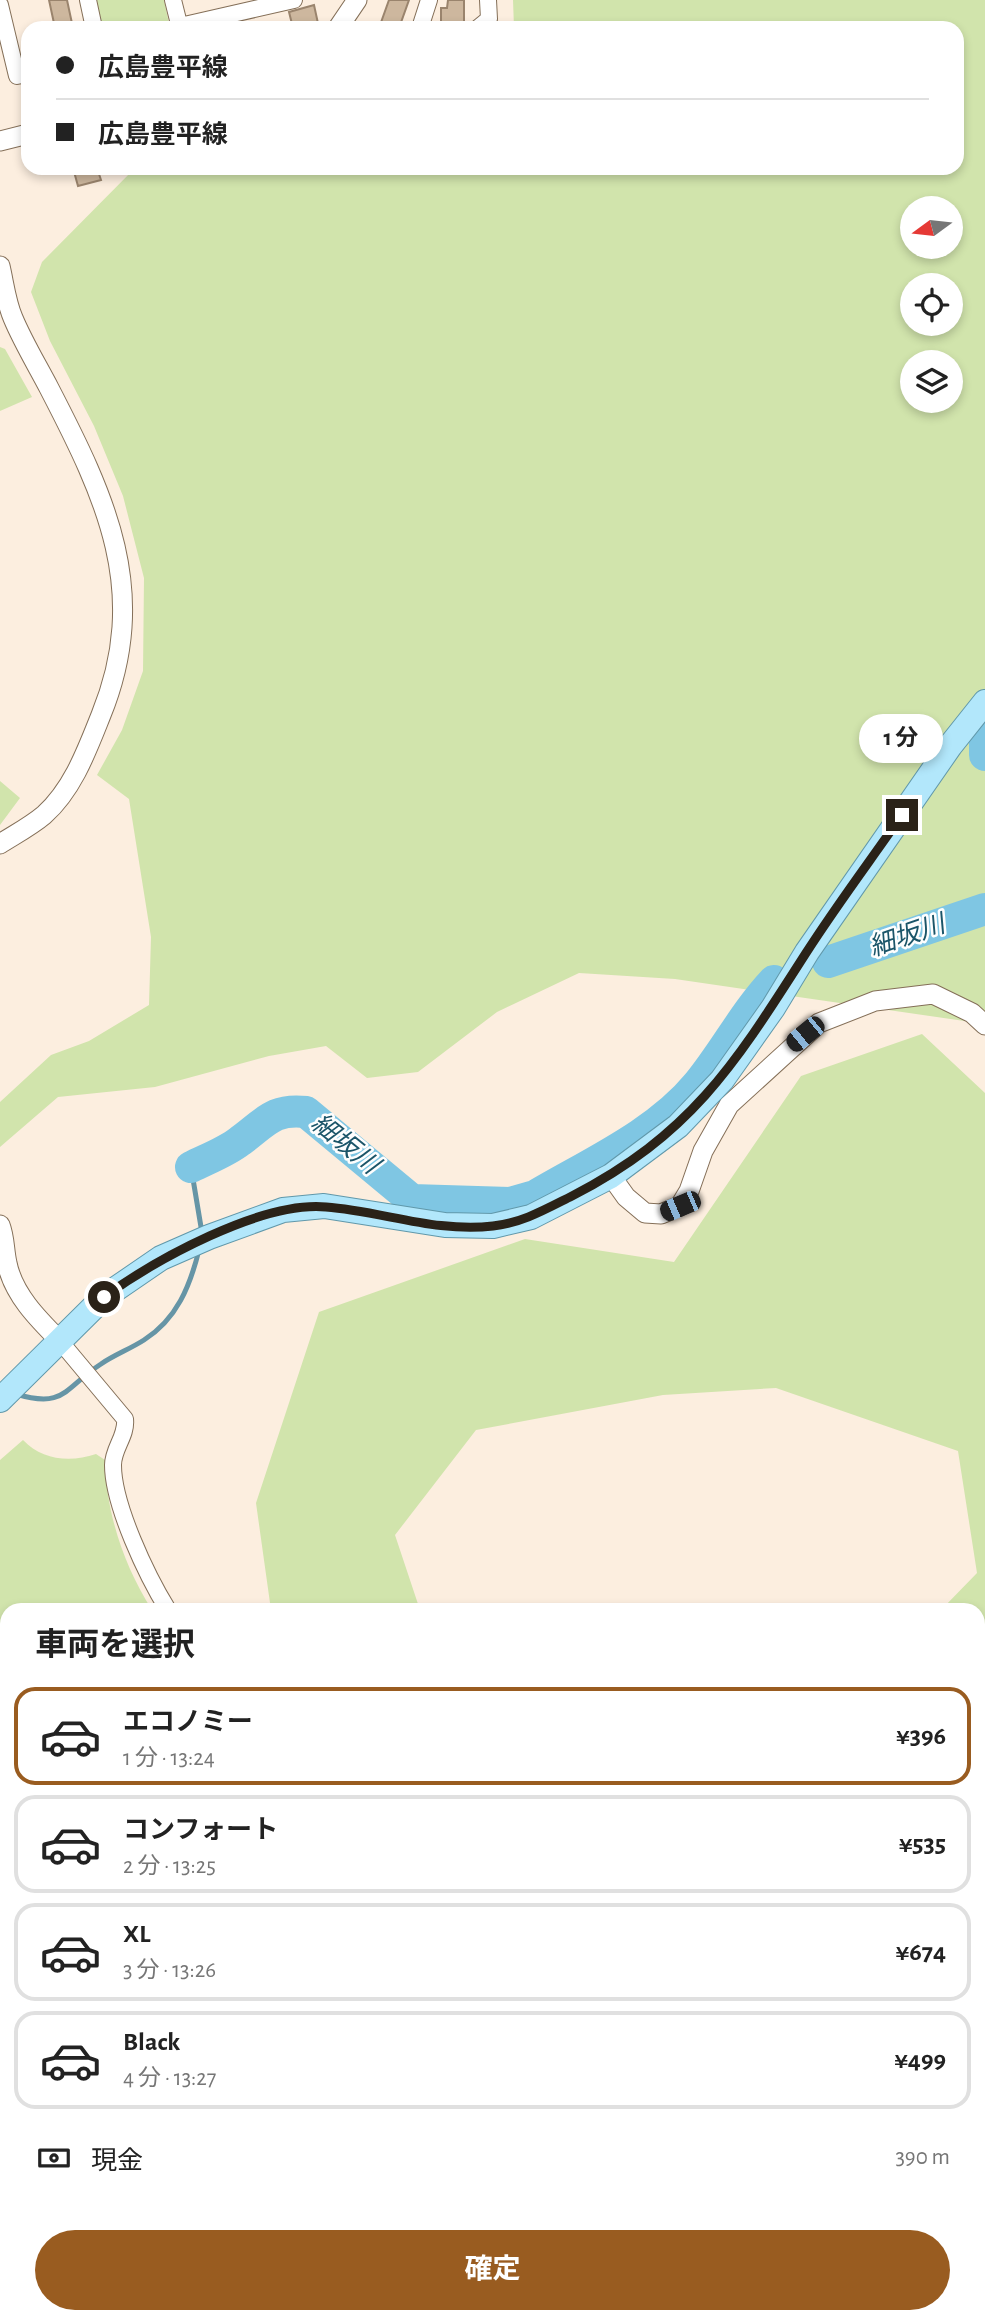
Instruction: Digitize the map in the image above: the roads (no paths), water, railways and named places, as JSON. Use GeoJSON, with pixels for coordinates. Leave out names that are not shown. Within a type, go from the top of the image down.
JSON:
{"type":"FeatureCollection","features":[{"type":"Feature","properties":{"kind":"main road"},"geometry":{"type":"LineString","coordinates":[[8,1392],[104,1297],[161,1258],[282,1210],[324,1206],[444,1225],[493,1226],[531,1217],[611,1176],[678,1126],[722,1080],[870,860],[950,746],[985,702]]}},
{"type":"Feature","properties":{"kind":"street"},"geometry":{"type":"LineString","coordinates":[[88,0],[92,21]]}},
{"type":"Feature","properties":{"kind":"street"},"geometry":{"type":"LineString","coordinates":[[173,0],[178,21]]}},
{"type":"Feature","properties":{"kind":"street"},"geometry":{"type":"LineString","coordinates":[[205,21],[293,0]]}},
{"type":"Feature","properties":{"kind":"street"},"geometry":{"type":"LineString","coordinates":[[343,21],[357,0]]}},
{"type":"Feature","properties":{"kind":"street"},"geometry":{"type":"LineString","coordinates":[[422,21],[429,0]]}},
{"type":"Feature","properties":{"kind":"street"},"geometry":{"type":"LineString","coordinates":[[487,21],[489,19],[488,0]]}},
{"type":"Feature","properties":{"kind":"street"},"geometry":{"type":"LineString","coordinates":[[0,5],[17,76],[21,75]]}},
{"type":"Feature","properties":{"kind":"street"},"geometry":{"type":"LineString","coordinates":[[0,141],[21,136]]}},
{"type":"Feature","properties":{"kind":"street"},"geometry":{"type":"LineString","coordinates":[[0,266],[6,319],[75,438],[117,543],[123,587],[123,633],[114,684],[85,757],[61,798],[43,816],[0,844]]}},
{"type":"Feature","properties":{"kind":"street"},"geometry":{"type":"LineString","coordinates":[[611,1176],[626,1197],[645,1213],[661,1214],[680,1206],[689,1191],[703,1151],[729,1105],[819,1023],[875,1001],[933,995],[972,1013],[985,1025]]}},
{"type":"Feature","properties":{"kind":"street"},"geometry":{"type":"LineString","coordinates":[[0,1225],[5,1236],[7,1264],[33,1313],[125,1419],[126,1428],[114,1456],[113,1468],[130,1535],[164,1603]]}},
{"type":"Feature","properties":{"kind":"waterway","name":"細坂川"},"geometry":{"type":"LineString","coordinates":[[985,724],[985,755]]}},
{"type":"Feature","properties":{"kind":"waterway","name":"細坂川"},"geometry":{"type":"LineString","coordinates":[[828,962],[985,909]]}},
{"type":"Feature","properties":{"kind":"waterway","name":"細坂川"},"geometry":{"type":"LineString","coordinates":[[191,1167],[229,1149],[270,1118],[295,1111],[306,1112],[412,1200],[510,1203],[535,1196],[643,1133],[681,1102],[708,1071],[753,1006],[774,981]]}},
{"type":"Feature","properties":{"kind":"waterway","name":"細坂川"},"geometry":{"type":"LineString","coordinates":[[191,1167],[202,1233]]}},
{"type":"Feature","properties":{"kind":"waterway","name":"細坂川"},"geometry":{"type":"LineString","coordinates":[[16,1394],[45,1399],[63,1394],[101,1364],[155,1332],[174,1312],[180,1301],[199,1250]]}}]}
